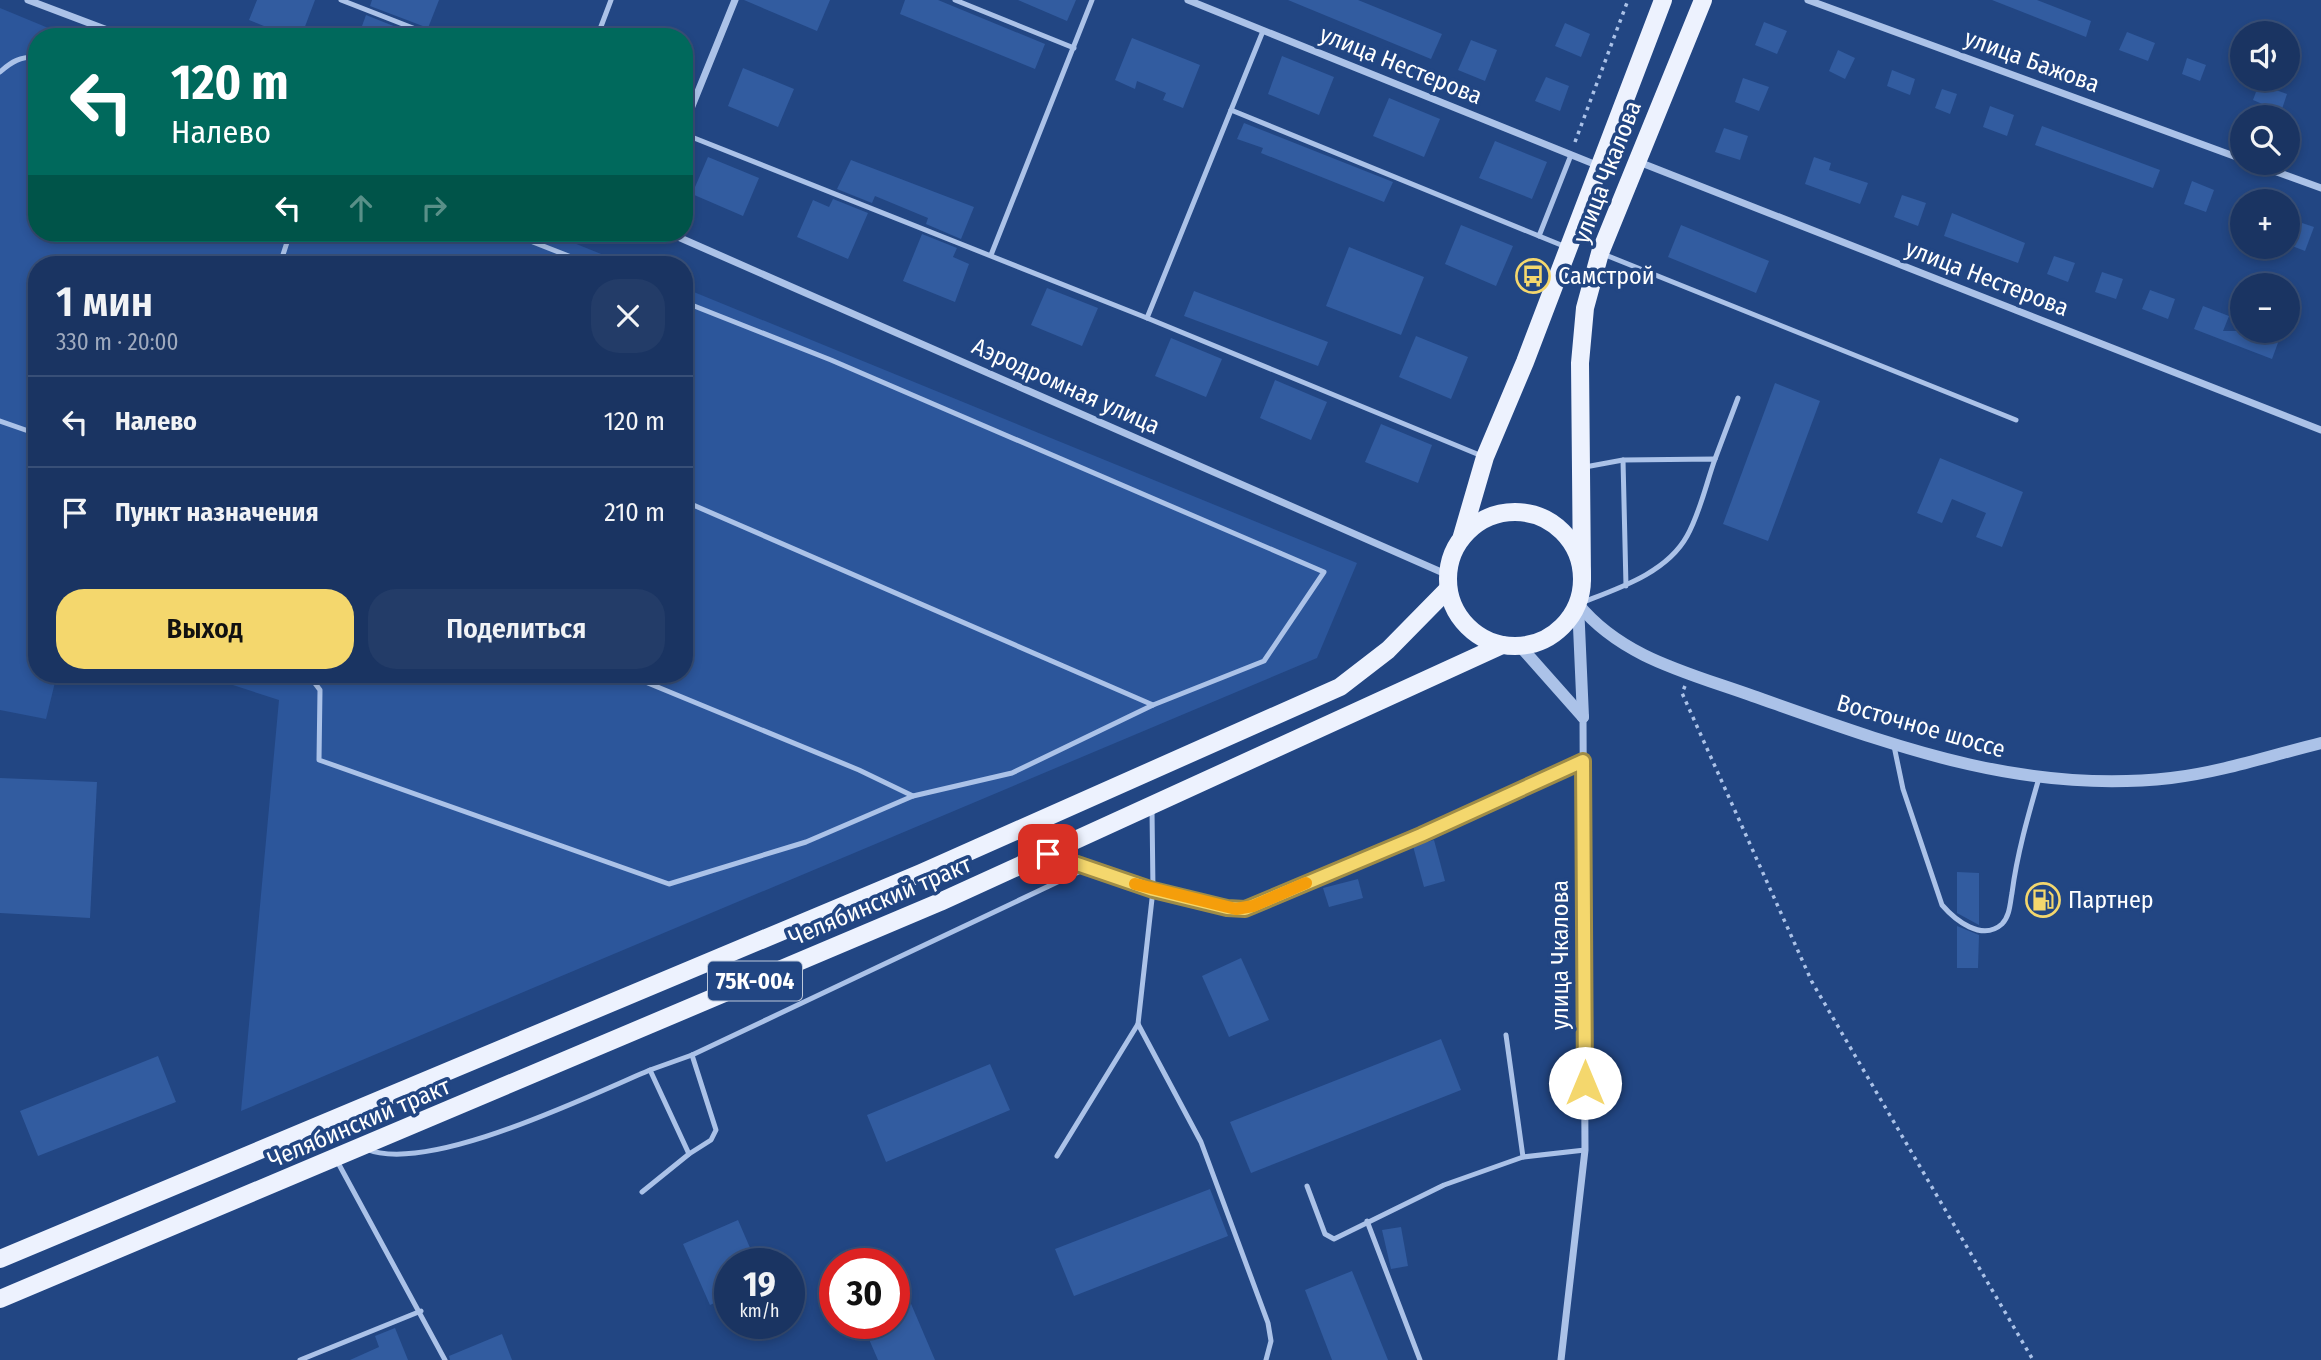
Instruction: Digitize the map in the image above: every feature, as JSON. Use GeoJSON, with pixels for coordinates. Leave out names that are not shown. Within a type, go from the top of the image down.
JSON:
{"type":"FeatureCollection","features":[{"type":"Feature","properties":{"kind":"main road","name":"улица Чкалова"},"geometry":{"type":"LineString","coordinates":[[1462,536],[1485,457],[1569,248],[1663,0]]}},
{"type":"Feature","properties":{"kind":"main road","name":"улица Чкалова"},"geometry":{"type":"LineString","coordinates":[[1583,579],[1581,350],[1585,308],[1600,253],[1703,0]]}},
{"type":"Feature","properties":{"kind":"main road"},"geometry":{"type":"LineString","coordinates":[[1525,511],[1557,526],[1578,554],[1583,579],[1578,604],[1564,625],[1544,640],[1511,645],[1470,629],[1455,611],[1447,582],[1462,536],[1491,515],[1525,511]]}},
{"type":"Feature","properties":{"kind":"main road","name":"Челябинский тракт"},"geometry":{"type":"LineString","coordinates":[[0,1259],[921,873],[1340,687],[1388,650],[1447,582]]}},
{"type":"Feature","properties":{"kind":"main road","name":"Челябинский тракт"},"geometry":{"type":"LineString","coordinates":[[0,1299],[363,1148],[1048,854],[1511,645]]}},
{"type":"Feature","properties":{"kind":"street"},"geometry":{"type":"LineString","coordinates":[[28,0],[102,28]]}},
{"type":"Feature","properties":{"kind":"street"},"geometry":{"type":"LineString","coordinates":[[693,104],[735,0]]}},
{"type":"Feature","properties":{"kind":"street","name":"улица Нестерова"},"geometry":{"type":"LineString","coordinates":[[1188,0],[1599,166]]}},
{"type":"Feature","properties":{"kind":"street","name":"улица Бажова"},"geometry":{"type":"LineString","coordinates":[[1808,0],[2230,155]]}},
{"type":"Feature","properties":{"kind":"street","name":"улица Нестерова"},"geometry":{"type":"LineString","coordinates":[[1639,162],[2321,430]]}},
{"type":"Feature","properties":{"kind":"street"},"geometry":{"type":"LineString","coordinates":[[2285,175],[2321,188]]}},
{"type":"Feature","properties":{"kind":"street","name":"Аэродромная улица"},"geometry":{"type":"LineString","coordinates":[[689,242],[1447,582]]}},
{"type":"Feature","properties":{"kind":"street"},"geometry":{"type":"LineString","coordinates":[[1578,604],[1583,717]]}},
{"type":"Feature","properties":{"kind":"street","name":"Восточное шоссе"},"geometry":{"type":"LineString","coordinates":[[1578,604],[1596,626],[1619,643],[1688,673],[1894,746],[1958,764],[2039,778],[2088,781],[2174,778],[2321,743]]}},
{"type":"Feature","properties":{"kind":"street"},"geometry":{"type":"LineString","coordinates":[[1511,645],[1583,717]]}},
{"type":"Feature","properties":{"kind":"street","name":"улица Чкалова"},"geometry":{"type":"LineString","coordinates":[[1561,1360],[1585,1150],[1583,717]]}},
{"type":"Feature","properties":{"kind":"lane"},"geometry":{"type":"LineString","coordinates":[[341,0],[413,28]]}},
{"type":"Feature","properties":{"kind":"lane"},"geometry":{"type":"LineString","coordinates":[[600,28],[611,0]]}},
{"type":"Feature","properties":{"kind":"lane"},"geometry":{"type":"LineString","coordinates":[[955,0],[1074,48]]}},
{"type":"Feature","properties":{"kind":"lane"},"geometry":{"type":"LineString","coordinates":[[991,255],[1092,0]]}},
{"type":"Feature","properties":{"kind":"lane"},"geometry":{"type":"LineString","coordinates":[[1147,317],[1264,31]]}},
{"type":"Feature","properties":{"kind":"lane"},"geometry":{"type":"LineString","coordinates":[[0,72],[10,63],[28,57]]}},
{"type":"Feature","properties":{"kind":"lane"},"geometry":{"type":"LineString","coordinates":[[1231,110],[1569,248]]}},
{"type":"Feature","properties":{"kind":"lane"},"geometry":{"type":"LineString","coordinates":[[693,138],[1147,317],[1485,457]]}},
{"type":"Feature","properties":{"kind":"lane"},"geometry":{"type":"LineString","coordinates":[[1539,236],[1571,155]]}},
{"type":"Feature","properties":{"kind":"lane"},"geometry":{"type":"LineString","coordinates":[[533,242],[569,256]]}},
{"type":"Feature","properties":{"kind":"lane"},"geometry":{"type":"LineString","coordinates":[[1600,253],[2016,420]]}},
{"type":"Feature","properties":{"kind":"lane"},"geometry":{"type":"LineString","coordinates":[[315,683],[320,690],[319,760],[669,884],[806,842],[913,796],[1013,773],[1153,705],[1264,661],[1324,572],[831,360],[693,306]]}},
{"type":"Feature","properties":{"kind":"lane"},"geometry":{"type":"LineString","coordinates":[[1578,604],[1626,586],[1679,549],[1688,535],[1738,398]]}},
{"type":"Feature","properties":{"kind":"lane"},"geometry":{"type":"LineString","coordinates":[[0,421],[28,431]]}},
{"type":"Feature","properties":{"kind":"lane"},"geometry":{"type":"LineString","coordinates":[[1583,467],[1623,460],[1715,459]]}},
{"type":"Feature","properties":{"kind":"lane"},"geometry":{"type":"LineString","coordinates":[[1623,460],[1626,586]]}},
{"type":"Feature","properties":{"kind":"lane"},"geometry":{"type":"LineString","coordinates":[[693,505],[1153,705]]}},
{"type":"Feature","properties":{"kind":"lane"},"geometry":{"type":"LineString","coordinates":[[648,683],[859,770],[913,796]]}},
{"type":"Feature","properties":{"kind":"lane"},"geometry":{"type":"LineString","coordinates":[[1894,746],[1903,789],[1942,905],[1955,920],[1971,928],[1988,929],[2002,924],[2009,911],[2019,852],[2039,778]]}},
{"type":"Feature","properties":{"kind":"lane"},"geometry":{"type":"LineString","coordinates":[[1048,854],[1153,890],[1227,908],[1245,909],[1421,835],[1583,761]]}},
{"type":"Feature","properties":{"kind":"lane"},"geometry":{"type":"LineString","coordinates":[[1057,1156],[1138,1024],[1153,890],[1152,807]]}},
{"type":"Feature","properties":{"kind":"lane"},"geometry":{"type":"LineString","coordinates":[[363,1148],[394,1156],[429,1152],[525,1122],[692,1055],[1087,867]]}},
{"type":"Feature","properties":{"kind":"lane"},"geometry":{"type":"LineString","coordinates":[[1138,1024],[1201,1142],[1268,1323],[1271,1341],[1266,1360]]}},
{"type":"Feature","properties":{"kind":"lane"},"geometry":{"type":"LineString","coordinates":[[1506,1035],[1522,1157]]}},
{"type":"Feature","properties":{"kind":"lane"},"geometry":{"type":"LineString","coordinates":[[642,1192],[711,1140],[716,1130],[692,1055]]}},
{"type":"Feature","properties":{"kind":"lane"},"geometry":{"type":"LineString","coordinates":[[650,1070],[689,1154]]}},
{"type":"Feature","properties":{"kind":"lane"},"geometry":{"type":"LineString","coordinates":[[1307,1186],[1325,1234],[1331,1238],[1444,1185],[1522,1157],[1585,1150]]}},
{"type":"Feature","properties":{"kind":"lane"},"geometry":{"type":"LineString","coordinates":[[336,1159],[446,1360]]}},
{"type":"Feature","properties":{"kind":"lane"},"geometry":{"type":"LineString","coordinates":[[1367,1221],[1420,1360]]}},
{"type":"Feature","properties":{"kind":"lane"},"geometry":{"type":"LineString","coordinates":[[300,1360],[421,1311]]}},
{"type":"Feature","properties":{"kind":"path"},"geometry":{"type":"LineString","coordinates":[[1571,155],[1628,0]]}},
{"type":"Feature","properties":{"kind":"path"},"geometry":{"type":"LineString","coordinates":[[1688,673],[1682,693],[1812,982],[2034,1360]]}},
{"type":"Feature","properties":{"kind":"shaded area"},"geometry":{"type":"Polygon","coordinates":[[[0,8],[48,28],[28,28],[28,242],[571,242],[606,256],[28,256],[28,683],[55,683],[46,719],[0,710],[0,8]]]}},
{"type":"Feature","properties":{"kind":"shaded area"},"geometry":{"type":"Polygon","coordinates":[[[693,292],[1357,563],[1317,658],[241,1111],[279,700],[227,683],[693,683],[693,292]]]}},
{"type":"Feature","properties":{"kind":"building"},"geometry":{"type":"Polygon","coordinates":[[[257,0],[315,0],[304,28],[269,28],[249,20],[257,0]]]}},
{"type":"Feature","properties":{"kind":"building"},"geometry":{"type":"Polygon","coordinates":[[[372,0],[439,0],[428,28],[370,6],[372,0]]]}},
{"type":"Feature","properties":{"kind":"building"},"geometry":{"type":"Polygon","coordinates":[[[744,0],[830,0],[817,31],[744,0]]]}},
{"type":"Feature","properties":{"kind":"building"},"geometry":{"type":"Polygon","coordinates":[[[905,0],[938,0],[1045,44],[1035,69],[900,14],[905,0]]]}},
{"type":"Feature","properties":{"kind":"building"},"geometry":{"type":"Polygon","coordinates":[[[1018,0],[1076,0],[1067,21],[1018,0]]]}},
{"type":"Feature","properties":{"kind":"building"},"geometry":{"type":"Polygon","coordinates":[[[1288,0],[1358,0],[1442,34],[1431,59],[1288,0]]]}},
{"type":"Feature","properties":{"kind":"building"},"geometry":{"type":"Polygon","coordinates":[[[1992,0],[2037,0],[2091,21],[2086,37],[1992,0]]]}},
{"type":"Feature","properties":{"kind":"building"},"geometry":{"type":"Polygon","coordinates":[[[366,15],[398,28],[361,28],[366,15]]]}},
{"type":"Feature","properties":{"kind":"building"},"geometry":{"type":"Polygon","coordinates":[[[1764,22],[1787,31],[1777,54],[1755,45],[1764,22]]]}},
{"type":"Feature","properties":{"kind":"building"},"geometry":{"type":"Polygon","coordinates":[[[1565,23],[1590,34],[1581,57],[1555,46],[1565,23]]]}},
{"type":"Feature","properties":{"kind":"building"},"geometry":{"type":"Polygon","coordinates":[[[2127,32],[2155,43],[2148,61],[2119,50],[2127,32]]]}},
{"type":"Feature","properties":{"kind":"building"},"geometry":{"type":"Polygon","coordinates":[[[1132,38],[1200,65],[1183,108],[1163,100],[1166,93],[1137,81],[1135,89],[1115,80],[1132,38]]]}},
{"type":"Feature","properties":{"kind":"building"},"geometry":{"type":"Polygon","coordinates":[[[1471,40],[1497,50],[1485,81],[1458,70],[1471,40]]]}},
{"type":"Feature","properties":{"kind":"building"},"geometry":{"type":"Polygon","coordinates":[[[1838,50],[1855,58],[1845,79],[1829,71],[1838,50]]]}},
{"type":"Feature","properties":{"kind":"building"},"geometry":{"type":"Polygon","coordinates":[[[1282,56],[1334,77],[1319,115],[1268,94],[1282,56]]]}},
{"type":"Feature","properties":{"kind":"building"},"geometry":{"type":"Polygon","coordinates":[[[2187,58],[2206,65],[2200,81],[2182,74],[2187,58]]]}},
{"type":"Feature","properties":{"kind":"building"},"geometry":{"type":"Polygon","coordinates":[[[743,68],[794,89],[778,127],[728,106],[743,68]]]}},
{"type":"Feature","properties":{"kind":"building"},"geometry":{"type":"Polygon","coordinates":[[[1892,70],[1915,79],[1910,95],[1887,86],[1892,70]]]}},
{"type":"Feature","properties":{"kind":"building"},"geometry":{"type":"Polygon","coordinates":[[[1546,77],[1569,86],[1560,111],[1535,101],[1546,77]]]}},
{"type":"Feature","properties":{"kind":"building"},"geometry":{"type":"Polygon","coordinates":[[[1743,78],[1769,87],[1759,111],[1735,102],[1743,78]]]}},
{"type":"Feature","properties":{"kind":"building"},"geometry":{"type":"Polygon","coordinates":[[[1942,89],[1957,94],[1950,114],[1935,108],[1942,89]]]}},
{"type":"Feature","properties":{"kind":"building"},"geometry":{"type":"Polygon","coordinates":[[[2256,91],[2279,91],[2287,94],[2283,105],[2265,105],[2253,100],[2256,91]]]}},
{"type":"Feature","properties":{"kind":"building"},"geometry":{"type":"Polygon","coordinates":[[[1389,98],[1440,119],[1424,157],[1373,136],[1389,98]]]}},
{"type":"Feature","properties":{"kind":"building"},"geometry":{"type":"Polygon","coordinates":[[[1990,106],[2014,115],[2007,136],[1983,127],[1990,106]]]}},
{"type":"Feature","properties":{"kind":"building"},"geometry":{"type":"Polygon","coordinates":[[[1244,123],[1393,182],[1384,202],[1261,153],[1263,148],[1237,139],[1244,123]]]}},
{"type":"Feature","properties":{"kind":"building"},"geometry":{"type":"Polygon","coordinates":[[[2042,126],[2160,170],[2153,188],[2035,145],[2042,126]]]}},
{"type":"Feature","properties":{"kind":"building"},"geometry":{"type":"Polygon","coordinates":[[[1724,128],[1748,136],[1740,160],[1715,152],[1724,128]]]}},
{"type":"Feature","properties":{"kind":"building"},"geometry":{"type":"Polygon","coordinates":[[[1495,141],[1547,162],[1532,199],[1479,178],[1495,141]]]}},
{"type":"Feature","properties":{"kind":"building"},"geometry":{"type":"Polygon","coordinates":[[[708,157],[759,178],[743,216],[693,194],[708,157]]]}},
{"type":"Feature","properties":{"kind":"building"},"geometry":{"type":"Polygon","coordinates":[[[1814,157],[1831,163],[1829,170],[1868,183],[1860,204],[1805,184],[1814,157]]]}},
{"type":"Feature","properties":{"kind":"building"},"geometry":{"type":"Polygon","coordinates":[[[851,160],[974,207],[961,239],[926,224],[928,218],[875,196],[872,203],[837,189],[851,160]]]}},
{"type":"Feature","properties":{"kind":"building"},"geometry":{"type":"Polygon","coordinates":[[[2192,181],[2214,190],[2206,212],[2184,204],[2192,181]]]}},
{"type":"Feature","properties":{"kind":"building"},"geometry":{"type":"Polygon","coordinates":[[[1902,195],[1926,203],[1918,226],[1894,217],[1902,195]]]}},
{"type":"Feature","properties":{"kind":"building"},"geometry":{"type":"Polygon","coordinates":[[[833,199],[868,213],[848,259],[797,237],[813,200],[829,207],[833,199]]]}},
{"type":"Feature","properties":{"kind":"building"},"geometry":{"type":"Polygon","coordinates":[[[1952,213],[2025,243],[2018,263],[1944,236],[1952,213]]]}},
{"type":"Feature","properties":{"kind":"building"},"geometry":{"type":"Polygon","coordinates":[[[2300,222],[2314,227],[2305,251],[2300,249],[2300,222]]]}},
{"type":"Feature","properties":{"kind":"building"},"geometry":{"type":"Polygon","coordinates":[[[1461,225],[1513,246],[1496,286],[1445,264],[1461,225]]]}},
{"type":"Feature","properties":{"kind":"building"},"geometry":{"type":"Polygon","coordinates":[[[1681,225],[1769,261],[1756,293],[1668,257],[1681,225]]]}},
{"type":"Feature","properties":{"kind":"building"},"geometry":{"type":"Polygon","coordinates":[[[922,234],[957,248],[953,257],[969,264],[955,302],[903,281],[922,234]]]}},
{"type":"Feature","properties":{"kind":"building"},"geometry":{"type":"Polygon","coordinates":[[[1349,247],[1424,277],[1401,335],[1326,306],[1349,247]]]}},
{"type":"Feature","properties":{"kind":"building"},"geometry":{"type":"Polygon","coordinates":[[[2054,256],[2075,263],[2068,282],[2047,274],[2054,256]]]}},
{"type":"Feature","properties":{"kind":"building"},"geometry":{"type":"Polygon","coordinates":[[[2102,272],[2123,279],[2116,299],[2095,292],[2102,272]]]}},
{"type":"Feature","properties":{"kind":"building"},"geometry":{"type":"Polygon","coordinates":[[[1047,288],[1098,308],[1082,346],[1031,325],[1047,288]]]}},
{"type":"Feature","properties":{"kind":"building"},"geometry":{"type":"Polygon","coordinates":[[[2150,290],[2175,299],[2168,319],[2142,309],[2150,290]]]}},
{"type":"Feature","properties":{"kind":"building"},"geometry":{"type":"Polygon","coordinates":[[[1194,291],[1328,342],[1318,366],[1184,316],[1194,291]]]}},
{"type":"Feature","properties":{"kind":"building"},"geometry":{"type":"Polygon","coordinates":[[[2203,306],[2229,316],[2223,331],[2230,331],[2230,343],[2194,329],[2203,306]]]}},
{"type":"Feature","properties":{"kind":"building"},"geometry":{"type":"Polygon","coordinates":[[[1416,336],[1468,357],[1451,399],[1399,377],[1416,336]]]}},
{"type":"Feature","properties":{"kind":"building"},"geometry":{"type":"Polygon","coordinates":[[[1171,338],[1222,359],[1206,397],[1155,376],[1171,338]]]}},
{"type":"Feature","properties":{"kind":"building"},"geometry":{"type":"Polygon","coordinates":[[[2230,343],[2278,343],[2272,359],[2230,343]]]}},
{"type":"Feature","properties":{"kind":"building"},"geometry":{"type":"Polygon","coordinates":[[[1275,380],[1327,402],[1311,440],[1260,418],[1275,380]]]}},
{"type":"Feature","properties":{"kind":"building"},"geometry":{"type":"Polygon","coordinates":[[[1775,383],[1820,401],[1768,541],[1723,524],[1775,383]]]}},
{"type":"Feature","properties":{"kind":"building"},"geometry":{"type":"Polygon","coordinates":[[[1381,424],[1432,445],[1418,483],[1365,462],[1381,424]]]}},
{"type":"Feature","properties":{"kind":"building"},"geometry":{"type":"Polygon","coordinates":[[[1940,458],[2023,492],[2002,547],[1976,537],[1986,513],[1952,499],[1942,523],[1917,513],[1940,458]]]}},
{"type":"Feature","properties":{"kind":"building"},"geometry":{"type":"Polygon","coordinates":[[[0,778],[97,782],[90,918],[0,913],[0,778]]]}},
{"type":"Feature","properties":{"kind":"building"},"geometry":{"type":"Polygon","coordinates":[[[1434,840],[1445,881],[1424,887],[1413,846],[1434,840]]]}},
{"type":"Feature","properties":{"kind":"building"},"geometry":{"type":"Polygon","coordinates":[[[1957,872],[1979,873],[1979,925],[1957,913],[1957,872]]]}},
{"type":"Feature","properties":{"kind":"building"},"geometry":{"type":"Polygon","coordinates":[[[1358,879],[1363,898],[1329,907],[1323,888],[1358,879]]]}},
{"type":"Feature","properties":{"kind":"building"},"geometry":{"type":"Polygon","coordinates":[[[1957,926],[1979,935],[1978,968],[1957,968],[1957,926]]]}},
{"type":"Feature","properties":{"kind":"building"},"geometry":{"type":"Polygon","coordinates":[[[1241,958],[1269,1020],[1229,1037],[1202,976],[1241,958]]]}},
{"type":"Feature","properties":{"kind":"building"},"geometry":{"type":"Polygon","coordinates":[[[1441,1039],[1461,1090],[1251,1173],[1230,1122],[1441,1039]]]}},
{"type":"Feature","properties":{"kind":"building"},"geometry":{"type":"Polygon","coordinates":[[[158,1056],[176,1102],[38,1156],[20,1111],[158,1056]]]}},
{"type":"Feature","properties":{"kind":"building"},"geometry":{"type":"Polygon","coordinates":[[[990,1064],[1010,1110],[886,1162],[867,1115],[990,1064]]]}},
{"type":"Feature","properties":{"kind":"building"},"geometry":{"type":"Polygon","coordinates":[[[1210,1189],[1228,1236],[1074,1296],[1055,1249],[1210,1189]]]}},
{"type":"Feature","properties":{"kind":"building"},"geometry":{"type":"Polygon","coordinates":[[[738,1220],[750,1248],[714,1248],[714,1303],[710,1305],[683,1244],[738,1220]]]}},
{"type":"Feature","properties":{"kind":"building"},"geometry":{"type":"Polygon","coordinates":[[[1401,1227],[1408,1266],[1391,1269],[1382,1230],[1401,1227]]]}},
{"type":"Feature","properties":{"kind":"building"},"geometry":{"type":"Polygon","coordinates":[[[1352,1271],[1388,1360],[1332,1360],[1305,1290],[1352,1271]]]}},
{"type":"Feature","properties":{"kind":"building"},"geometry":{"type":"Polygon","coordinates":[[[910,1301],[935,1360],[878,1360],[869,1339],[910,1339],[910,1301]]]}},
{"type":"Feature","properties":{"kind":"building"},"geometry":{"type":"Polygon","coordinates":[[[395,1328],[408,1360],[350,1360],[379,1347],[375,1336],[395,1328]]]}},
{"type":"Feature","properties":{"kind":"building"},"geometry":{"type":"Polygon","coordinates":[[[502,1334],[512,1360],[450,1360],[449,1356],[502,1334]]]}},
{"type":"Feature","properties":{"kind":"slow traffic"},"geometry":{"type":"LineString","coordinates":[[1135,884],[1227,908],[1245,909],[1306,883]]}},
{"type":"Feature","properties":{"kind":"place","name":"Самстрой"},"geometry":{"type":"Point","coordinates":[1533,276]}},
{"type":"Feature","properties":{"kind":"place","name":"Партнер"},"geometry":{"type":"Point","coordinates":[2043,900]}},
{"type":"Feature","properties":{"kind":"route"},"geometry":{"type":"LineString","coordinates":[[1048,854],[1153,890],[1227,908],[1245,909],[1421,835],[1583,761],[1585,1083]]}}]}
